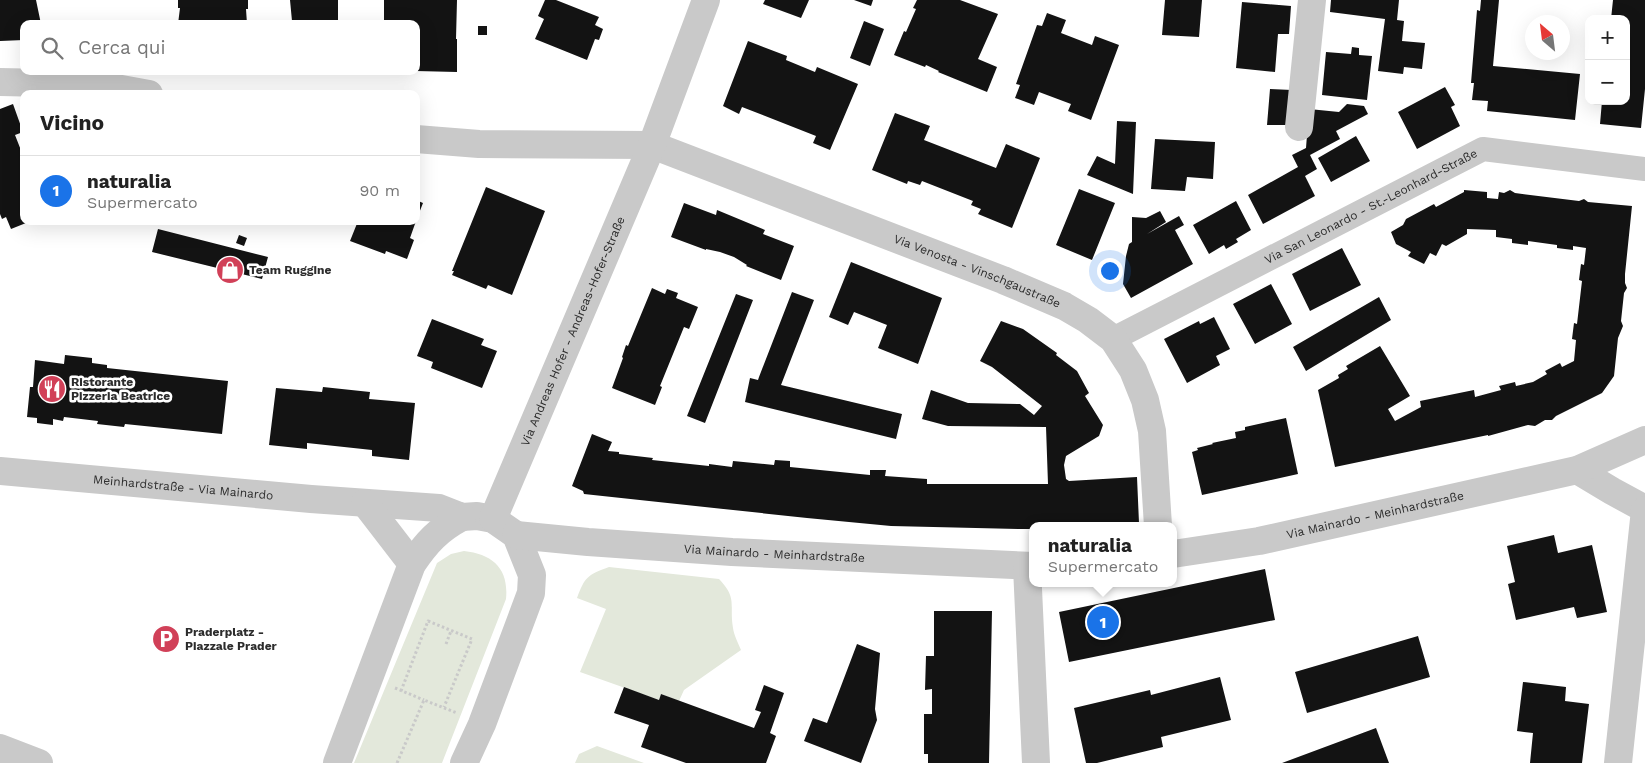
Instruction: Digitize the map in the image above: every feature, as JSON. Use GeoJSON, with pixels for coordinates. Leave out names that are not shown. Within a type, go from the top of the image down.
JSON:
{"type":"FeatureCollection","features":[{"type":"Feature","properties":{"kind":"street","name":"Via Andreas Hofer - Andreas-Hofer-Straße"},"geometry":{"type":"LineString","coordinates":[[493,518],[652,145],[706,0]]}},
{"type":"Feature","properties":{"kind":"street"},"geometry":{"type":"LineString","coordinates":[[1299,127],[1312,0]]}},
{"type":"Feature","properties":{"kind":"street"},"geometry":{"type":"LineString","coordinates":[[0,82],[94,84],[127,90]]}},
{"type":"Feature","properties":{"kind":"street"},"geometry":{"type":"LineString","coordinates":[[420,139],[479,144],[652,145]]}},
{"type":"Feature","properties":{"kind":"street","name":"Via Venosta - Vinschgaustraße"},"geometry":{"type":"LineString","coordinates":[[652,145],[1029,290],[1064,306],[1088,320],[1113,339],[1133,370],[1145,400],[1152,431],[1158,522]]}},
{"type":"Feature","properties":{"kind":"street","name":"Via San Leonardo - St.-Leonhard-Straße"},"geometry":{"type":"LineString","coordinates":[[1113,339],[1483,149],[1645,169]]}},
{"type":"Feature","properties":{"kind":"street","name":"Via Mainardo - Meinhardstraße"},"geometry":{"type":"LineString","coordinates":[[1177,553],[1259,541],[1578,470],[1645,440]]}},
{"type":"Feature","properties":{"kind":"street"},"geometry":{"type":"LineString","coordinates":[[1578,470],[1645,510],[1618,763]]}},
{"type":"Feature","properties":{"kind":"street","name":"Meinhardstraße - Via Mainardo"},"geometry":{"type":"LineString","coordinates":[[0,471],[311,500],[365,503]]}},
{"type":"Feature","properties":{"kind":"street"},"geometry":{"type":"LineString","coordinates":[[365,503],[439,508],[462,517]]}},
{"type":"Feature","properties":{"kind":"street"},"geometry":{"type":"LineString","coordinates":[[365,503],[412,564]]}},
{"type":"Feature","properties":{"kind":"street"},"geometry":{"type":"LineString","coordinates":[[337,763],[412,564],[432,536],[444,526],[462,517],[477,516],[493,518],[516,535],[532,575],[531,593],[482,724],[464,763]]}},
{"type":"Feature","properties":{"kind":"street","name":"Via Mainardo - Meinhardstraße"},"geometry":{"type":"LineString","coordinates":[[516,535],[732,552],[1029,566]]}},
{"type":"Feature","properties":{"kind":"street"},"geometry":{"type":"LineString","coordinates":[[1031,587],[1036,763]]}},
{"type":"Feature","properties":{"kind":"street"},"geometry":{"type":"LineString","coordinates":[[0,748],[39,763]]}},
{"type":"Feature","properties":{"kind":"path"},"geometry":{"type":"LineString","coordinates":[[401,691],[428,621],[472,639],[444,707]]}},
{"type":"Feature","properties":{"kind":"path"},"geometry":{"type":"LineString","coordinates":[[446,644],[451,631]]}},
{"type":"Feature","properties":{"kind":"path"},"geometry":{"type":"LineString","coordinates":[[397,763],[424,700],[482,724]]}},
{"type":"Feature","properties":{"kind":"shaded area"},"geometry":{"type":"Polygon","coordinates":[[[464,551],[483,556],[497,565],[505,579],[506,599],[442,763],[354,763],[437,563],[451,554],[464,551]]]}},
{"type":"Feature","properties":{"kind":"shaded area"},"geometry":{"type":"Polygon","coordinates":[[[609,567],[719,579],[731,597],[734,631],[741,650],[684,690],[679,701],[661,694],[659,700],[580,672],[606,609],[577,598],[582,585],[591,575],[609,567]]]}},
{"type":"Feature","properties":{"kind":"shaded area"},"geometry":{"type":"Polygon","coordinates":[[[597,746],[644,763],[575,763],[579,754],[597,746]]]}},
{"type":"Feature","properties":{"kind":"building"},"geometry":{"type":"Polygon","coordinates":[[[0,0],[36,0],[40,20],[20,20],[20,40],[0,41],[0,0]]]}},
{"type":"Feature","properties":{"kind":"building"},"geometry":{"type":"Polygon","coordinates":[[[178,0],[248,0],[247,20],[178,20],[180,8],[178,8],[178,0]]]}},
{"type":"Feature","properties":{"kind":"building"},"geometry":{"type":"Polygon","coordinates":[[[290,0],[338,0],[338,20],[292,20],[290,0]]]}},
{"type":"Feature","properties":{"kind":"building"},"geometry":{"type":"Polygon","coordinates":[[[384,0],[457,0],[457,72],[420,71],[420,20],[384,20],[384,0]]]}},
{"type":"Feature","properties":{"kind":"building"},"geometry":{"type":"Polygon","coordinates":[[[545,0],[556,0],[599,17],[595,25],[603,29],[599,40],[595,39],[587,60],[535,39],[544,19],[538,16],[545,0]]]}},
{"type":"Feature","properties":{"kind":"building"},"geometry":{"type":"Polygon","coordinates":[[[765,0],[809,0],[801,18],[763,4],[765,0]]]}},
{"type":"Feature","properties":{"kind":"building"},"geometry":{"type":"Polygon","coordinates":[[[854,0],[873,0],[871,6],[854,0]]]}},
{"type":"Feature","properties":{"kind":"building"},"geometry":{"type":"Polygon","coordinates":[[[917,0],[960,0],[998,14],[978,59],[997,67],[987,92],[938,72],[926,65],[925,67],[894,55],[916,9],[913,8],[917,0]]]}},
{"type":"Feature","properties":{"kind":"building"},"geometry":{"type":"Polygon","coordinates":[[[1165,0],[1202,0],[1199,37],[1162,35],[1165,0]]]}},
{"type":"Feature","properties":{"kind":"building"},"geometry":{"type":"Polygon","coordinates":[[[1331,0],[1399,0],[1397,20],[1404,21],[1402,41],[1425,43],[1422,69],[1404,67],[1403,74],[1378,71],[1385,19],[1330,12],[1331,0]]]}},
{"type":"Feature","properties":{"kind":"building"},"geometry":{"type":"Polygon","coordinates":[[[1481,0],[1499,0],[1493,66],[1580,74],[1575,120],[1487,111],[1488,101],[1472,100],[1474,83],[1471,83],[1477,10],[1480,11],[1481,0]]]}},
{"type":"Feature","properties":{"kind":"building"},"geometry":{"type":"Polygon","coordinates":[[[1613,0],[1645,0],[1645,89],[1641,128],[1600,124],[1602,105],[1630,105],[1630,15],[1611,15],[1613,0]]]}},
{"type":"Feature","properties":{"kind":"building"},"geometry":{"type":"Polygon","coordinates":[[[1242,2],[1291,6],[1289,34],[1278,34],[1275,72],[1236,68],[1242,2]]]}},
{"type":"Feature","properties":{"kind":"building"},"geometry":{"type":"Polygon","coordinates":[[[1047,13],[1066,20],[1061,33],[1092,45],[1095,36],[1119,45],[1091,120],[1068,111],[1071,104],[1039,92],[1034,105],[1015,98],[1020,85],[1016,84],[1037,25],[1042,26],[1047,13]]]}},
{"type":"Feature","properties":{"kind":"building"},"geometry":{"type":"Polygon","coordinates":[[[864,21],[884,29],[870,66],[850,58],[864,21]]]}},
{"type":"Feature","properties":{"kind":"building"},"geometry":{"type":"Polygon","coordinates":[[[478,26],[487,26],[487,35],[478,35],[478,26]]]}},
{"type":"Feature","properties":{"kind":"building"},"geometry":{"type":"Polygon","coordinates":[[[748,41],[787,56],[786,60],[815,72],[817,67],[858,84],[830,150],[813,143],[816,136],[742,107],[739,114],[723,106],[748,41]]]}},
{"type":"Feature","properties":{"kind":"building"},"geometry":{"type":"Polygon","coordinates":[[[1352,47],[1359,48],[1359,55],[1372,56],[1367,100],[1322,95],[1326,52],[1351,54],[1352,47]]]}},
{"type":"Feature","properties":{"kind":"building"},"geometry":{"type":"Polygon","coordinates":[[[1445,87],[1455,105],[1451,107],[1460,126],[1417,149],[1398,112],[1445,87]]]}},
{"type":"Feature","properties":{"kind":"building"},"geometry":{"type":"Polygon","coordinates":[[[1270,89],[1292,90],[1290,125],[1267,125],[1270,89]]]}},
{"type":"Feature","properties":{"kind":"building"},"geometry":{"type":"Polygon","coordinates":[[[13,104],[20,124],[20,133],[15,135],[20,148],[21,225],[11,229],[6,217],[2,219],[0,214],[0,109],[13,104]]]}},
{"type":"Feature","properties":{"kind":"building"},"geometry":{"type":"Polygon","coordinates":[[[1347,104],[1364,106],[1368,114],[1336,131],[1340,139],[1310,155],[1317,169],[1305,176],[1315,196],[1263,224],[1248,195],[1298,167],[1292,155],[1306,148],[1309,109],[1339,112],[1347,104]]]}},
{"type":"Feature","properties":{"kind":"building"},"geometry":{"type":"Polygon","coordinates":[[[895,113],[930,126],[924,140],[996,168],[1006,144],[1040,158],[1012,228],[978,214],[981,209],[971,205],[973,201],[922,181],[920,185],[908,181],[907,184],[872,170],[895,113]]]}},
{"type":"Feature","properties":{"kind":"building"},"geometry":{"type":"Polygon","coordinates":[[[1117,121],[1136,122],[1133,194],[1087,175],[1097,156],[1115,164],[1117,121]]]}},
{"type":"Feature","properties":{"kind":"building"},"geometry":{"type":"Polygon","coordinates":[[[1356,136],[1370,161],[1331,182],[1318,158],[1356,136]]]}},
{"type":"Feature","properties":{"kind":"building"},"geometry":{"type":"Polygon","coordinates":[[[1155,139],[1215,142],[1213,179],[1187,177],[1185,191],[1151,189],[1155,139]]]}},
{"type":"Feature","properties":{"kind":"building"},"geometry":{"type":"Polygon","coordinates":[[[486,187],[545,211],[512,295],[488,285],[486,289],[452,275],[486,187]]]}},
{"type":"Feature","properties":{"kind":"building"},"geometry":{"type":"Polygon","coordinates":[[[1079,189],[1115,203],[1092,260],[1056,245],[1079,189]]]}},
{"type":"Feature","properties":{"kind":"building"},"geometry":{"type":"Polygon","coordinates":[[[1464,190],[1487,192],[1487,198],[1498,199],[1499,192],[1504,193],[1510,190],[1515,193],[1579,201],[1584,199],[1588,202],[1632,206],[1625,274],[1627,288],[1624,293],[1621,321],[1623,326],[1618,338],[1614,376],[1602,393],[1556,416],[1552,420],[1545,420],[1535,426],[1528,425],[1488,436],[1335,467],[1318,390],[1339,378],[1338,375],[1348,369],[1346,366],[1380,346],[1410,396],[1388,409],[1395,421],[1421,407],[1420,401],[1474,390],[1475,397],[1501,390],[1499,386],[1515,382],[1516,386],[1533,382],[1547,374],[1545,371],[1560,363],[1562,367],[1574,361],[1576,340],[1572,339],[1574,323],[1577,324],[1582,281],[1579,280],[1581,264],[1584,265],[1586,248],[1573,246],[1573,250],[1557,248],[1557,245],[1528,241],[1528,245],[1512,243],[1512,239],[1496,237],[1496,230],[1467,229],[1467,234],[1446,246],[1442,244],[1436,256],[1430,253],[1424,264],[1408,256],[1411,252],[1396,244],[1391,232],[1403,225],[1406,219],[1434,204],[1436,207],[1464,192],[1464,190]]]}},
{"type":"Feature","properties":{"kind":"building"},"geometry":{"type":"Polygon","coordinates":[[[1236,201],[1251,230],[1236,239],[1238,242],[1226,249],[1224,245],[1209,254],[1193,225],[1236,201]]]}},
{"type":"Feature","properties":{"kind":"building"},"geometry":{"type":"Polygon","coordinates":[[[684,203],[716,215],[717,210],[765,230],[763,234],[794,246],[781,280],[746,266],[734,257],[706,250],[671,237],[684,203]]]}},
{"type":"Feature","properties":{"kind":"building"},"geometry":{"type":"Polygon","coordinates":[[[1160,211],[1166,222],[1147,234],[1179,216],[1184,225],[1175,230],[1193,264],[1131,298],[1123,284],[1126,256],[1129,244],[1132,242],[1132,217],[1146,218],[1160,211]]]}},
{"type":"Feature","properties":{"kind":"building"},"geometry":{"type":"Polygon","coordinates":[[[356,225],[415,225],[410,238],[414,240],[407,259],[386,251],[385,254],[350,241],[356,225]]]}},
{"type":"Feature","properties":{"kind":"building"},"geometry":{"type":"Polygon","coordinates":[[[158,229],[268,257],[262,279],[152,252],[158,229]]]}},
{"type":"Feature","properties":{"kind":"building"},"geometry":{"type":"Polygon","coordinates":[[[239,235],[247,238],[244,246],[236,243],[239,235]]]}},
{"type":"Feature","properties":{"kind":"building"},"geometry":{"type":"Polygon","coordinates":[[[1342,248],[1361,285],[1310,311],[1292,274],[1342,248]]]}},
{"type":"Feature","properties":{"kind":"building"},"geometry":{"type":"Polygon","coordinates":[[[851,262],[942,298],[918,364],[878,348],[887,325],[854,312],[848,325],[829,317],[851,262]]]}},
{"type":"Feature","properties":{"kind":"building"},"geometry":{"type":"Polygon","coordinates":[[[1271,284],[1292,324],[1255,344],[1233,304],[1271,284]]]}},
{"type":"Feature","properties":{"kind":"building"},"geometry":{"type":"Polygon","coordinates":[[[652,288],[665,294],[667,289],[678,293],[676,298],[698,307],[689,329],[684,327],[660,386],[662,387],[655,405],[612,388],[626,345],[628,346],[652,288]]]}},
{"type":"Feature","properties":{"kind":"building"},"geometry":{"type":"Polygon","coordinates":[[[792,292],[814,300],[781,385],[902,414],[896,439],[745,402],[750,378],[758,380],[792,292]]]}},
{"type":"Feature","properties":{"kind":"building"},"geometry":{"type":"Polygon","coordinates":[[[736,294],[753,300],[705,423],[687,416],[736,294]]]}},
{"type":"Feature","properties":{"kind":"building"},"geometry":{"type":"Polygon","coordinates":[[[1379,297],[1391,320],[1306,371],[1293,347],[1379,297]]]}},
{"type":"Feature","properties":{"kind":"building"},"geometry":{"type":"Polygon","coordinates":[[[1214,317],[1230,349],[1216,356],[1220,365],[1187,383],[1164,339],[1199,321],[1200,324],[1214,317]]]}},
{"type":"Feature","properties":{"kind":"building"},"geometry":{"type":"Polygon","coordinates":[[[432,319],[484,339],[481,345],[497,351],[482,388],[431,368],[433,362],[417,356],[432,319]]]}},
{"type":"Feature","properties":{"kind":"building"},"geometry":{"type":"Polygon","coordinates":[[[1001,321],[1023,329],[1057,353],[1056,355],[1077,371],[1089,393],[1085,396],[1103,425],[1099,436],[1066,456],[1064,465],[1066,479],[1069,481],[1137,477],[1139,522],[1029,522],[1029,529],[891,526],[584,494],[583,491],[572,486],[592,434],[612,442],[608,451],[653,458],[652,460],[732,467],[733,461],[774,465],[775,460],[790,461],[790,467],[870,475],[870,470],[886,470],[885,476],[927,479],[927,484],[1048,484],[1046,427],[948,426],[922,419],[931,390],[968,403],[1020,404],[1034,415],[1042,406],[992,367],[980,361],[1001,321]]]}},
{"type":"Feature","properties":{"kind":"building"},"geometry":{"type":"Polygon","coordinates":[[[65,355],[92,358],[92,363],[107,365],[107,368],[228,381],[222,434],[125,424],[124,427],[97,424],[98,421],[64,417],[63,421],[53,419],[53,425],[37,423],[37,418],[27,417],[30,387],[33,387],[35,360],[64,364],[65,355]]]}},
{"type":"Feature","properties":{"kind":"building"},"geometry":{"type":"Polygon","coordinates":[[[323,387],[370,392],[369,399],[415,403],[409,460],[372,456],[372,450],[307,443],[307,449],[269,445],[276,388],[322,392],[323,387]]]}},
{"type":"Feature","properties":{"kind":"building"},"geometry":{"type":"Polygon","coordinates":[[[1286,418],[1298,474],[1202,495],[1192,452],[1198,450],[1197,448],[1212,443],[1236,438],[1235,432],[1245,430],[1245,427],[1286,418]]]}},
{"type":"Feature","properties":{"kind":"building"},"geometry":{"type":"Polygon","coordinates":[[[1554,535],[1558,553],[1592,545],[1607,612],[1577,618],[1574,607],[1516,620],[1508,584],[1515,582],[1507,546],[1554,535]]]}},
{"type":"Feature","properties":{"kind":"building"},"geometry":{"type":"Polygon","coordinates":[[[1265,569],[1275,620],[1069,662],[1059,612],[1265,569]]]}},
{"type":"Feature","properties":{"kind":"building"},"geometry":{"type":"Polygon","coordinates":[[[934,611],[992,611],[989,763],[928,763],[928,754],[924,754],[924,714],[932,714],[932,689],[925,690],[926,656],[934,656],[934,611]]]}},
{"type":"Feature","properties":{"kind":"building"},"geometry":{"type":"Polygon","coordinates":[[[1418,636],[1430,677],[1307,713],[1295,672],[1418,636]]]}},
{"type":"Feature","properties":{"kind":"building"},"geometry":{"type":"Polygon","coordinates":[[[857,644],[880,653],[875,709],[877,720],[861,763],[804,741],[813,718],[827,723],[857,644]]]}},
{"type":"Feature","properties":{"kind":"building"},"geometry":{"type":"Polygon","coordinates":[[[1220,677],[1231,720],[1161,737],[1163,747],[1097,763],[1086,763],[1074,708],[1150,690],[1151,695],[1220,677]]]}},
{"type":"Feature","properties":{"kind":"building"},"geometry":{"type":"Polygon","coordinates":[[[1523,682],[1566,687],[1565,701],[1589,704],[1582,763],[1530,763],[1533,733],[1517,731],[1523,682]]]}},
{"type":"Feature","properties":{"kind":"building"},"geometry":{"type":"Polygon","coordinates":[[[764,685],[784,693],[770,733],[776,736],[766,763],[686,763],[641,747],[649,725],[614,713],[624,687],[659,700],[661,694],[754,728],[761,712],[755,710],[764,685]]]}},
{"type":"Feature","properties":{"kind":"building"},"geometry":{"type":"Polygon","coordinates":[[[1376,728],[1389,763],[1282,763],[1376,728]]]}},
{"type":"Feature","properties":{"kind":"place","name":"Team Ruggine"},"geometry":{"type":"Point","coordinates":[230,270]}},
{"type":"Feature","properties":{"kind":"place","name":"Ristorante Pizzeria Beatrice"},"geometry":{"type":"Point","coordinates":[52,389]}},
{"type":"Feature","properties":{"kind":"place","name":"naturalia"},"geometry":{"type":"Point","coordinates":[1103,622]}},
{"type":"Feature","properties":{"kind":"place","name":"Praderplatz - Piazzale Prader"},"geometry":{"type":"Point","coordinates":[166,639]}}]}
